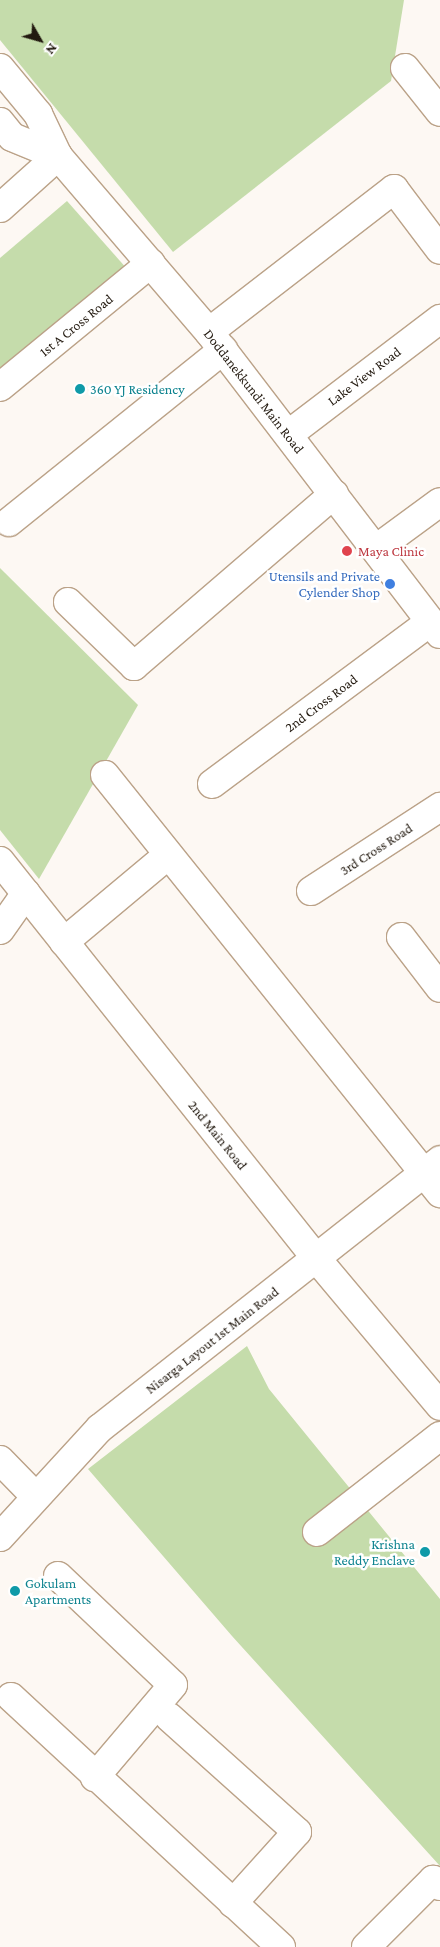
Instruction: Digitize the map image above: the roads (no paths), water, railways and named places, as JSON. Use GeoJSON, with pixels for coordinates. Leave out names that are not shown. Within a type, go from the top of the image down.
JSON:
{"type":"FeatureCollection","features":[{"type":"Feature","properties":{"kind":"street","name":"Doddanekkundi Main Road"},"geometry":{"type":"LineString","coordinates":[[0,68],[38,114],[58,156],[216,341],[289,434],[435,628]]}},
{"type":"Feature","properties":{"kind":"street"},"geometry":{"type":"LineString","coordinates":[[405,68],[440,112]]}},
{"type":"Feature","properties":{"kind":"street","name":"Doddanekkundi Main Road"},"geometry":{"type":"LineString","coordinates":[[0,122],[12,137],[58,156]]}},
{"type":"Feature","properties":{"kind":"street"},"geometry":{"type":"LineString","coordinates":[[0,208],[58,156]]}},
{"type":"Feature","properties":{"kind":"street"},"geometry":{"type":"LineString","coordinates":[[9,522],[394,189],[440,250]]}},
{"type":"Feature","properties":{"kind":"street","name":"1st A Cross Road"},"geometry":{"type":"LineString","coordinates":[[0,387],[151,263]]}},
{"type":"Feature","properties":{"kind":"street","name":"Lake View Road"},"geometry":{"type":"LineString","coordinates":[[289,434],[440,319]]}},
{"type":"Feature","properties":{"kind":"street"},"geometry":{"type":"LineString","coordinates":[[68,602],[134,666],[334,494]]}},
{"type":"Feature","properties":{"kind":"street"},"geometry":{"type":"LineString","coordinates":[[376,549],[440,502]]}},
{"type":"Feature","properties":{"kind":"street","name":"2nd Cross Road"},"geometry":{"type":"LineString","coordinates":[[212,784],[435,628]]}},
{"type":"Feature","properties":{"kind":"street"},"geometry":{"type":"LineString","coordinates":[[105,776],[168,855],[435,1175]]}},
{"type":"Feature","properties":{"kind":"street","name":"3rd Cross Road"},"geometry":{"type":"LineString","coordinates":[[311,891],[440,807]]}},
{"type":"Feature","properties":{"kind":"street"},"geometry":{"type":"LineString","coordinates":[[64,942],[168,855]]}},
{"type":"Feature","properties":{"kind":"street","name":"2nd Main Road"},"geometry":{"type":"LineString","coordinates":[[0,861],[316,1258],[440,1406]]}},
{"type":"Feature","properties":{"kind":"street"},"geometry":{"type":"LineString","coordinates":[[0,930],[26,893]]}},
{"type":"Feature","properties":{"kind":"street"},"geometry":{"type":"LineString","coordinates":[[401,938],[440,988]]}},
{"type":"Feature","properties":{"kind":"street","name":"Nisarga Layout 1st Main Road"},"geometry":{"type":"LineString","coordinates":[[0,1537],[35,1496],[100,1428],[316,1258],[435,1175]]}},
{"type":"Feature","properties":{"kind":"street"},"geometry":{"type":"LineString","coordinates":[[317,1532],[440,1436]]}},
{"type":"Feature","properties":{"kind":"street"},"geometry":{"type":"LineString","coordinates":[[0,1460],[35,1496]]}},
{"type":"Feature","properties":{"kind":"street"},"geometry":{"type":"LineString","coordinates":[[58,1576],[173,1685],[95,1777]]}},
{"type":"Feature","properties":{"kind":"street"},"geometry":{"type":"LineString","coordinates":[[11,1697],[95,1777],[281,1947]]}},
{"type":"Feature","properties":{"kind":"street"},"geometry":{"type":"LineString","coordinates":[[169,1717],[297,1832],[233,1903]]}},
{"type":"Feature","properties":{"kind":"street"},"geometry":{"type":"LineString","coordinates":[[366,1947],[434,1880],[440,1886]]}},
{"type":"Feature","properties":{"kind":"place","name":"360 YJ Residency"},"geometry":{"type":"Point","coordinates":[80,389]}},
{"type":"Feature","properties":{"kind":"place","name":"Maya Clinic"},"geometry":{"type":"Point","coordinates":[347,551]}},
{"type":"Feature","properties":{"kind":"place","name":"Utensils and Private Cylender Shop"},"geometry":{"type":"Point","coordinates":[390,584]}},
{"type":"Feature","properties":{"kind":"place","name":"Krishna Reddy Enclave"},"geometry":{"type":"Point","coordinates":[425,1552]}},
{"type":"Feature","properties":{"kind":"place","name":"Gokulam Apartments"},"geometry":{"type":"Point","coordinates":[15,1591]}}]}
